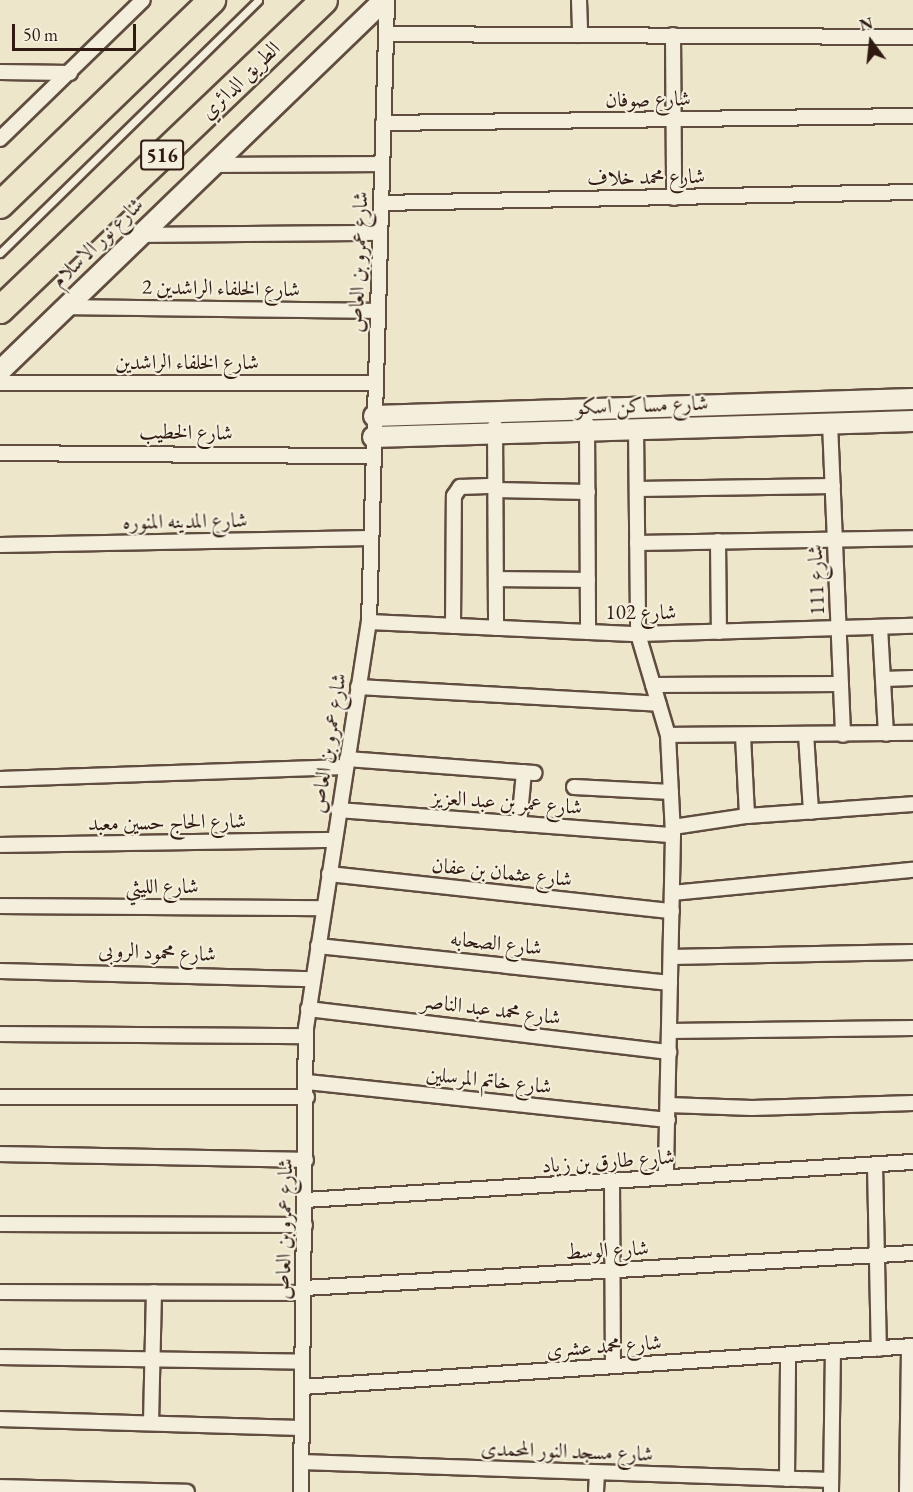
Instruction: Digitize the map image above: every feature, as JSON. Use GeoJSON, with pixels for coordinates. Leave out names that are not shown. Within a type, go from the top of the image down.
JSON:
{"type":"FeatureCollection","features":[{"type":"Feature","properties":{"kind":"highway"},"geometry":{"type":"LineString","coordinates":[[0,205],[212,0]]}},
{"type":"Feature","properties":{"kind":"highway","name":"الطريق الدائري"},"geometry":{"type":"LineString","coordinates":[[0,310],[324,0]]}},
{"type":"Feature","properties":{"kind":"street"},"geometry":{"type":"LineString","coordinates":[[2,134],[70,73],[143,0]]}},
{"type":"Feature","properties":{"kind":"street","name":"شارع عمرو بن العاص"},"geometry":{"type":"LineString","coordinates":[[301,1492],[306,1036],[312,979],[369,622],[386,0]]}},
{"type":"Feature","properties":{"kind":"street","name":"شارع نور الاسلام"},"geometry":{"type":"LineString","coordinates":[[0,371],[386,0]]}},
{"type":"Feature","properties":{"kind":"street"},"geometry":{"type":"LineString","coordinates":[[579,0],[580,35]]}},
{"type":"Feature","properties":{"kind":"street"},"geometry":{"type":"LineString","coordinates":[[386,34],[913,37]]}},
{"type":"Feature","properties":{"kind":"street"},"geometry":{"type":"LineString","coordinates":[[673,35],[674,198]]}},
{"type":"Feature","properties":{"kind":"street"},"geometry":{"type":"LineString","coordinates":[[0,72],[70,73]]}},
{"type":"Feature","properties":{"kind":"street","name":"شارع صوفان"},"geometry":{"type":"LineString","coordinates":[[383,123],[913,116]]}},
{"type":"Feature","properties":{"kind":"street"},"geometry":{"type":"LineString","coordinates":[[212,165],[382,164]]}},
{"type":"Feature","properties":{"kind":"street","name":"شارع محمد خلاف"},"geometry":{"type":"LineString","coordinates":[[381,203],[913,192]]}},
{"type":"Feature","properties":{"kind":"street"},"geometry":{"type":"LineString","coordinates":[[139,235],[380,233]]}},
{"type":"Feature","properties":{"kind":"street","name":"شارع الخلفاء الراشدين 2"},"geometry":{"type":"LineString","coordinates":[[64,307],[377,310]]}},
{"type":"Feature","properties":{"kind":"street","name":"شارع الخلفاء الراشدين"},"geometry":{"type":"LineString","coordinates":[[0,383],[375,382]]}},
{"type":"Feature","properties":{"kind":"street","name":"شارع مساكن اسكو"},"geometry":{"type":"LineString","coordinates":[[374,416],[913,399]]}},
{"type":"Feature","properties":{"kind":"street"},"geometry":{"type":"LineString","coordinates":[[733,426],[734,404]]}},
{"type":"Feature","properties":{"kind":"street"},"geometry":{"type":"LineString","coordinates":[[588,409],[588,632]]}},
{"type":"Feature","properties":{"kind":"street"},"geometry":{"type":"LineString","coordinates":[[495,412],[496,628]]}},
{"type":"Feature","properties":{"kind":"street","name":"شارع مساكن اسكو"},"geometry":{"type":"LineString","coordinates":[[373,446],[495,434],[913,421]]}},
{"type":"Feature","properties":{"kind":"street","name":"شارع 111"},"geometry":{"type":"LineString","coordinates":[[830,423],[843,735]]}},
{"type":"Feature","properties":{"kind":"street"},"geometry":{"type":"LineString","coordinates":[[636,428],[638,634],[668,735],[673,831],[666,1178]]}},
{"type":"Feature","properties":{"kind":"street","name":"شارع الخطيب"},"geometry":{"type":"LineString","coordinates":[[0,453],[373,446]]}},
{"type":"Feature","properties":{"kind":"street"},"geometry":{"type":"LineString","coordinates":[[637,489],[832,486]]}},
{"type":"Feature","properties":{"kind":"street"},"geometry":{"type":"LineString","coordinates":[[453,626],[454,495],[460,487],[588,492]]}},
{"type":"Feature","properties":{"kind":"street","name":"شارع المدينه المنوره"},"geometry":{"type":"LineString","coordinates":[[0,545],[370,538]]}},
{"type":"Feature","properties":{"kind":"street"},"geometry":{"type":"LineString","coordinates":[[637,543],[913,538]]}},
{"type":"Feature","properties":{"kind":"street"},"geometry":{"type":"LineString","coordinates":[[718,542],[719,632]]}},
{"type":"Feature","properties":{"kind":"street"},"geometry":{"type":"LineString","coordinates":[[496,579],[588,580]]}},
{"type":"Feature","properties":{"kind":"street","name":"شارع 102"},"geometry":{"type":"LineString","coordinates":[[369,622],[638,634],[913,626]]}},
{"type":"Feature","properties":{"kind":"street"},"geometry":{"type":"LineString","coordinates":[[880,627],[885,734]]}},
{"type":"Feature","properties":{"kind":"street"},"geometry":{"type":"LineString","coordinates":[[883,679],[913,678]]}},
{"type":"Feature","properties":{"kind":"street"},"geometry":{"type":"LineString","coordinates":[[653,685],[841,684]]}},
{"type":"Feature","properties":{"kind":"street"},"geometry":{"type":"LineString","coordinates":[[358,687],[659,704]]}},
{"type":"Feature","properties":{"kind":"street"},"geometry":{"type":"LineString","coordinates":[[668,735],[913,733]]}},
{"type":"Feature","properties":{"kind":"street"},"geometry":{"type":"LineString","coordinates":[[806,734],[811,812]]}},
{"type":"Feature","properties":{"kind":"street"},"geometry":{"type":"LineString","coordinates":[[743,736],[747,816]]}},
{"type":"Feature","properties":{"kind":"street"},"geometry":{"type":"LineString","coordinates":[[0,779],[346,763],[529,773],[519,824]]}},
{"type":"Feature","properties":{"kind":"street"},"geometry":{"type":"LineString","coordinates":[[574,787],[671,792]]}},
{"type":"Feature","properties":{"kind":"street","name":"شارع عمر بن عبد العزيز"},"geometry":{"type":"LineString","coordinates":[[339,810],[519,824],[673,831],[747,816],[913,804]]}},
{"type":"Feature","properties":{"kind":"street","name":"شارع الحاج حسين معبد"},"geometry":{"type":"LineString","coordinates":[[0,845],[334,840]]}},
{"type":"Feature","properties":{"kind":"street"},"geometry":{"type":"LineString","coordinates":[[672,893],[913,870]]}},
{"type":"Feature","properties":{"kind":"street","name":"شارع عثمان بن عفان"},"geometry":{"type":"LineString","coordinates":[[329,874],[672,911]]}},
{"type":"Feature","properties":{"kind":"street","name":"شارع الليثي"},"geometry":{"type":"LineString","coordinates":[[0,906],[323,908]]}},
{"type":"Feature","properties":{"kind":"street","name":"شارع الصحابه"},"geometry":{"type":"LineString","coordinates":[[318,946],[670,982]]}},
{"type":"Feature","properties":{"kind":"street"},"geometry":{"type":"LineString","coordinates":[[671,957],[913,952]]}},
{"type":"Feature","properties":{"kind":"street","name":"شارع محمود الروبى"},"geometry":{"type":"LineString","coordinates":[[0,971],[312,979]]}},
{"type":"Feature","properties":{"kind":"street","name":"شارع محمد عبد الناصر"},"geometry":{"type":"LineString","coordinates":[[308,1009],[669,1052]]}},
{"type":"Feature","properties":{"kind":"street"},"geometry":{"type":"LineString","coordinates":[[669,1031],[913,1028]]}},
{"type":"Feature","properties":{"kind":"street"},"geometry":{"type":"LineString","coordinates":[[0,1034],[306,1036]]}},
{"type":"Feature","properties":{"kind":"street","name":"شارع خاتم المرسلين"},"geometry":{"type":"LineString","coordinates":[[307,1082],[668,1120]]}},
{"type":"Feature","properties":{"kind":"street"},"geometry":{"type":"LineString","coordinates":[[0,1097],[307,1097]]}},
{"type":"Feature","properties":{"kind":"street"},"geometry":{"type":"LineString","coordinates":[[668,1105],[752,1108],[913,1103]]}},
{"type":"Feature","properties":{"kind":"street"},"geometry":{"type":"LineString","coordinates":[[0,1154],[306,1160]]}},
{"type":"Feature","properties":{"kind":"street","name":"شارع طارق بن زياد"},"geometry":{"type":"LineString","coordinates":[[305,1200],[913,1162]]}},
{"type":"Feature","properties":{"kind":"street"},"geometry":{"type":"LineString","coordinates":[[875,1165],[879,1349]]}},
{"type":"Feature","properties":{"kind":"street"},"geometry":{"type":"LineString","coordinates":[[612,1182],[613,1366]]}},
{"type":"Feature","properties":{"kind":"street"},"geometry":{"type":"LineString","coordinates":[[0,1224],[305,1225]]}},
{"type":"Feature","properties":{"kind":"street","name":"شارع الوسط"},"geometry":{"type":"LineString","coordinates":[[0,1292],[303,1291],[913,1253]]}},
{"type":"Feature","properties":{"kind":"street"},"geometry":{"type":"LineString","coordinates":[[150,1423],[150,1359],[154,1292]]}},
{"type":"Feature","properties":{"kind":"street"},"geometry":{"type":"LineString","coordinates":[[907,1492],[911,1347]]}},
{"type":"Feature","properties":{"kind":"street","name":"شارع محمد عشرى"},"geometry":{"type":"LineString","coordinates":[[302,1387],[911,1347]]}},
{"type":"Feature","properties":{"kind":"street"},"geometry":{"type":"LineString","coordinates":[[831,1486],[833,1352]]}},
{"type":"Feature","properties":{"kind":"street"},"geometry":{"type":"LineString","coordinates":[[787,1479],[788,1355]]}},
{"type":"Feature","properties":{"kind":"street"},"geometry":{"type":"LineString","coordinates":[[0,1357],[302,1362]]}},
{"type":"Feature","properties":{"kind":"street"},"geometry":{"type":"LineString","coordinates":[[0,1419],[302,1428]]}},
{"type":"Feature","properties":{"kind":"street","name":"شارع مسجد النور المحمدى"},"geometry":{"type":"LineString","coordinates":[[301,1461],[787,1479],[831,1486]]}},
{"type":"Feature","properties":{"kind":"street"},"geometry":{"type":"LineString","coordinates":[[597,1473],[597,1492]]}},
{"type":"Feature","properties":{"kind":"street"},"geometry":{"type":"LineString","coordinates":[[0,1487],[187,1492]]}},
{"type":"Feature","properties":{"kind":"lane"},"geometry":{"type":"LineString","coordinates":[[0,253],[258,0]]}}]}
